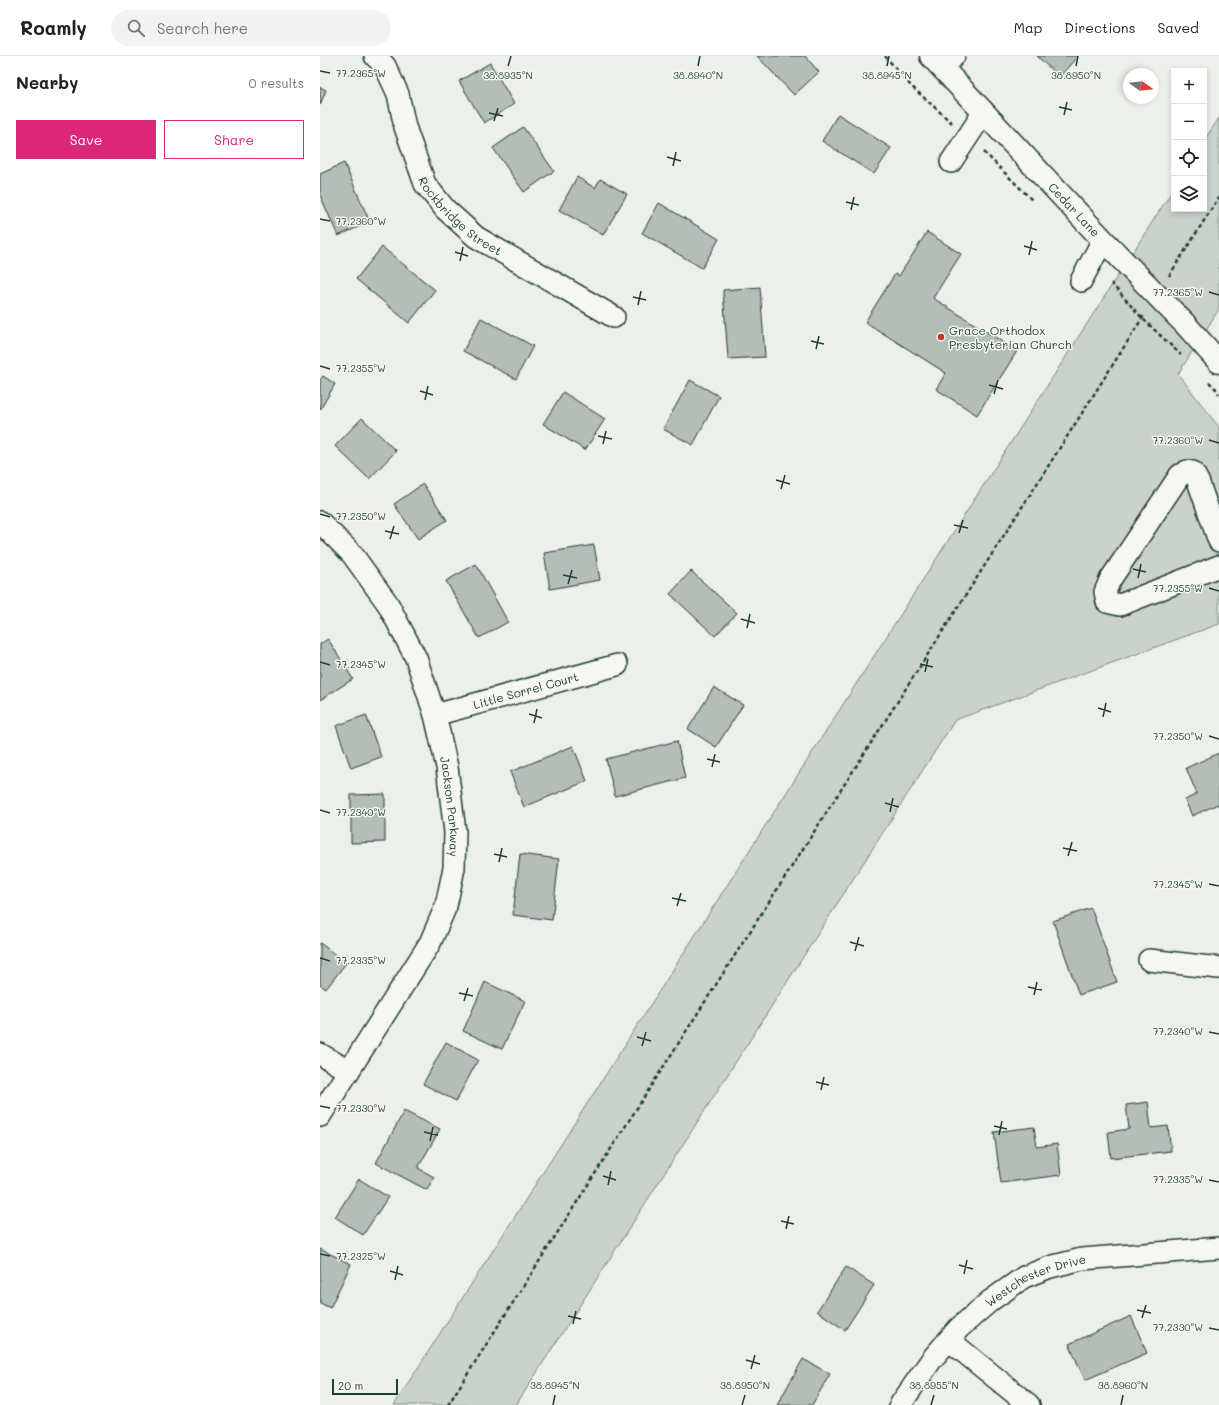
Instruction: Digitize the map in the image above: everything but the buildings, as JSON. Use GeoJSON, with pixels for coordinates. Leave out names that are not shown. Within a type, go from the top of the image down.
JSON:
{"type":"FeatureCollection","features":[{"type":"Feature","properties":{"kind":"main road","name":"Cedar Lane"},"geometry":{"type":"LineString","coordinates":[[943,60],[984,112],[1103,240],[1162,299],[1219,362]]}},
{"type":"Feature","properties":{"kind":"street","name":"Rockbridge Street"},"geometry":{"type":"LineString","coordinates":[[375,56],[385,66],[398,94],[406,127],[426,184],[445,210],[476,237],[614,317]]}},
{"type":"Feature","properties":{"kind":"street"},"geometry":{"type":"LineString","coordinates":[[951,162],[984,112]]}},
{"type":"Feature","properties":{"kind":"street"},"geometry":{"type":"LineString","coordinates":[[1081,281],[1103,240]]}},
{"type":"Feature","properties":{"kind":"street"},"geometry":{"type":"LineString","coordinates":[[1219,541],[1198,481],[1193,472],[1187,471],[1180,475],[1110,580],[1105,592],[1107,602],[1120,604],[1219,566]]}},
{"type":"Feature","properties":{"kind":"street","name":"Jackson Parkway"},"geometry":{"type":"LineString","coordinates":[[320,522],[352,554],[388,604],[416,658],[435,715],[447,767],[455,832],[454,868],[446,906],[430,943],[320,1116]]}},
{"type":"Feature","properties":{"kind":"street","name":"Little Sorrel Court"},"geometry":{"type":"LineString","coordinates":[[435,715],[617,665]]}},
{"type":"Feature","properties":{"kind":"street"},"geometry":{"type":"LineString","coordinates":[[1149,960],[1219,968]]}},
{"type":"Feature","properties":{"kind":"street"},"geometry":{"type":"LineString","coordinates":[[320,1054],[349,1071]]}},
{"type":"Feature","properties":{"kind":"street","name":"Westchester Drive"},"geometry":{"type":"LineString","coordinates":[[900,1405],[932,1359],[964,1324],[998,1295],[1024,1277],[1050,1267],[1082,1259],[1219,1248]]}},
{"type":"Feature","properties":{"kind":"street"},"geometry":{"type":"LineString","coordinates":[[949,1340],[1029,1405]]}},
{"type":"Feature","properties":{"kind":"path"},"geometry":{"type":"LineString","coordinates":[[884,56],[911,86],[954,125]]}},
{"type":"Feature","properties":{"kind":"path"},"geometry":{"type":"LineString","coordinates":[[1167,278],[1219,197]]}},
{"type":"Feature","properties":{"kind":"path"},"geometry":{"type":"LineString","coordinates":[[448,1405],[1148,309]]}},
{"type":"Feature","properties":{"kind":"shaded area"},"geometry":{"type":"Polygon","coordinates":[[[1219,118],[1219,309],[1178,374],[1219,427],[1219,624],[955,720],[516,1405],[394,1405],[1171,193],[1171,212],[1207,212],[1207,136],[1219,118]]]}},
{"type":"Feature","properties":{"kind":"place","name":"Grace Orthodox Presbyterian Church"},"geometry":{"type":"Point","coordinates":[941,337]}}]}
